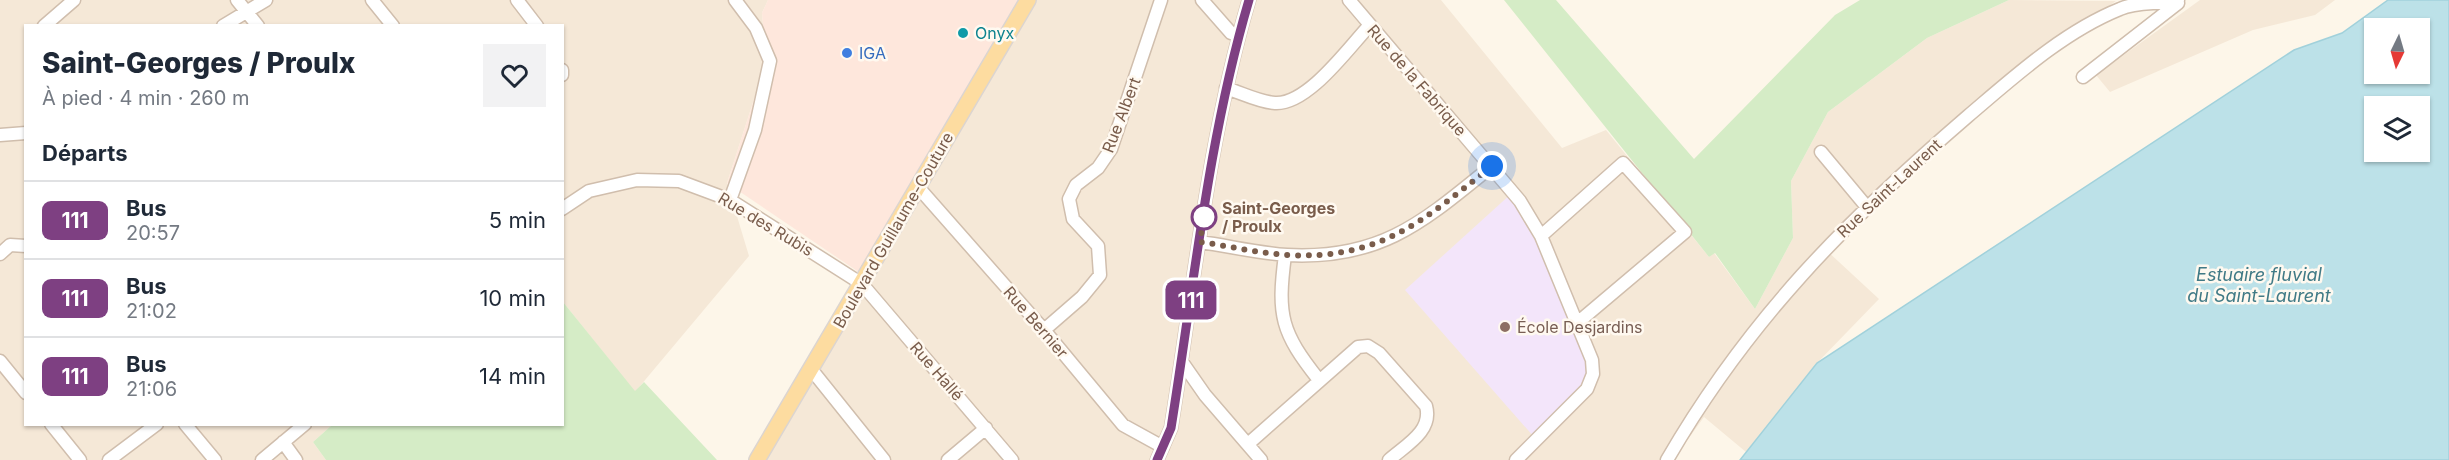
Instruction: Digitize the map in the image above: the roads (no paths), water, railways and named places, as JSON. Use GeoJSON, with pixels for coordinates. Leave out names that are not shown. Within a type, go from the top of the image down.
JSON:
{"type":"FeatureCollection","features":[{"type":"Feature","properties":{"kind":"main road","name":"Boulevard Guillaume-Couture"},"geometry":{"type":"LineString","coordinates":[[757,460],[1028,0]]}},
{"type":"Feature","properties":{"kind":"street"},"geometry":{"type":"LineString","coordinates":[[47,24],[74,0]]}},
{"type":"Feature","properties":{"kind":"street"},"geometry":{"type":"LineString","coordinates":[[237,0],[256,24]]}},
{"type":"Feature","properties":{"kind":"street"},"geometry":{"type":"LineString","coordinates":[[226,24],[266,0]]}},
{"type":"Feature","properties":{"kind":"street"},"geometry":{"type":"LineString","coordinates":[[372,0],[391,24]]}},
{"type":"Feature","properties":{"kind":"street"},"geometry":{"type":"LineString","coordinates":[[517,0],[535,24]]}},
{"type":"Feature","properties":{"kind":"street"},"geometry":{"type":"LineString","coordinates":[[730,200],[755,130],[770,61],[756,27],[735,0]]}},
{"type":"Feature","properties":{"kind":"street","name":"Rue Albert"},"geometry":{"type":"LineString","coordinates":[[1044,330],[1082,297],[1100,275],[1098,246],[1073,219],[1070,199],[1076,185],[1098,168],[1112,149],[1161,0]]}},
{"type":"Feature","properties":{"kind":"street"},"geometry":{"type":"LineString","coordinates":[[1202,0],[1231,33],[1239,36]]}},
{"type":"Feature","properties":{"kind":"street"},"geometry":{"type":"LineString","coordinates":[[1157,460],[1171,428],[1226,88],[1250,0]]}},
{"type":"Feature","properties":{"kind":"street","name":"Rue de la Fabrique"},"geometry":{"type":"LineString","coordinates":[[1349,0],[1520,201],[1541,236],[1592,360],[1593,374],[1587,388],[1516,460]]}},
{"type":"Feature","properties":{"kind":"street"},"geometry":{"type":"LineString","coordinates":[[2083,77],[2179,0]]}},
{"type":"Feature","properties":{"kind":"street","name":"Rue Saint-Laurent"},"geometry":{"type":"LineString","coordinates":[[1666,460],[1700,406],[1762,318],[1866,206],[2024,68],[2123,7],[2179,0]]}},
{"type":"Feature","properties":{"kind":"street"},"geometry":{"type":"LineString","coordinates":[[1226,88],[1277,103],[1301,95],[1322,77],[1370,25]]}},
{"type":"Feature","properties":{"kind":"street"},"geometry":{"type":"LineString","coordinates":[[0,135],[24,133]]}},
{"type":"Feature","properties":{"kind":"street"},"geometry":{"type":"LineString","coordinates":[[1821,152],[1866,206]]}},
{"type":"Feature","properties":{"kind":"street"},"geometry":{"type":"LineString","coordinates":[[1541,236],[1623,163],[1685,232],[1576,324]]}},
{"type":"Feature","properties":{"kind":"street"},"geometry":{"type":"LineString","coordinates":[[1200,242],[1285,255],[1324,255],[1360,250],[1401,233],[1436,212],[1492,166]]}},
{"type":"Feature","properties":{"kind":"street","name":"Rue des Rubis"},"geometry":{"type":"LineString","coordinates":[[564,208],[589,191],[637,180],[679,181],[730,200],[862,284]]}},
{"type":"Feature","properties":{"kind":"street","name":"Rue Bernier"},"geometry":{"type":"LineString","coordinates":[[918,187],[1044,330],[1123,425],[1163,447]]}},
{"type":"Feature","properties":{"kind":"street"},"geometry":{"type":"LineString","coordinates":[[0,254],[10,245],[24,246]]}},
{"type":"Feature","properties":{"kind":"street"},"geometry":{"type":"LineString","coordinates":[[1285,255],[1279,296],[1284,324],[1297,352],[1319,380]]}},
{"type":"Feature","properties":{"kind":"street","name":"Rue Hallé"},"geometry":{"type":"LineString","coordinates":[[862,284],[1012,460]]}},
{"type":"Feature","properties":{"kind":"street"},"geometry":{"type":"LineString","coordinates":[[1248,444],[1358,347],[1368,346],[1379,352],[1426,406],[1429,417],[1426,427],[1389,460]]}},
{"type":"Feature","properties":{"kind":"street"},"geometry":{"type":"LineString","coordinates":[[0,361],[24,391]]}},
{"type":"Feature","properties":{"kind":"street"},"geometry":{"type":"LineString","coordinates":[[1182,362],[1204,394],[1261,460]]}},
{"type":"Feature","properties":{"kind":"street"},"geometry":{"type":"LineString","coordinates":[[811,369],[884,460]]}},
{"type":"Feature","properties":{"kind":"street"},"geometry":{"type":"LineString","coordinates":[[53,426],[80,460]]}},
{"type":"Feature","properties":{"kind":"street"},"geometry":{"type":"LineString","coordinates":[[109,460],[154,426]]}},
{"type":"Feature","properties":{"kind":"street"},"geometry":{"type":"LineString","coordinates":[[187,426],[215,460]]}},
{"type":"Feature","properties":{"kind":"street"},"geometry":{"type":"LineString","coordinates":[[262,460],[302,426]]}},
{"type":"Feature","properties":{"kind":"street"},"geometry":{"type":"LineString","coordinates":[[948,460],[986,428]]}},
{"type":"Feature","properties":{"kind":"street"},"geometry":{"type":"LineString","coordinates":[[283,442],[296,460]]}},
{"type":"Feature","properties":{"kind":"water","name":"Estuaire fluvial du Saint-Laurent"},"geometry":{"type":"Polygon","coordinates":[[[2388,0],[2449,0],[2449,460],[1740,460],[1817,363],[2294,50],[2342,33],[2388,0]]]}},
{"type":"Feature","properties":{"kind":"place","name":"Onyx"},"geometry":{"type":"Point","coordinates":[963,33]}},
{"type":"Feature","properties":{"kind":"place","name":"IGA"},"geometry":{"type":"Point","coordinates":[847,53]}},
{"type":"Feature","properties":{"kind":"place","name":"Saint-Georges / Proulx"},"geometry":{"type":"Point","coordinates":[1204,217]}},
{"type":"Feature","properties":{"kind":"place","name":"École Desjardins"},"geometry":{"type":"Point","coordinates":[1505,327]}}]}
